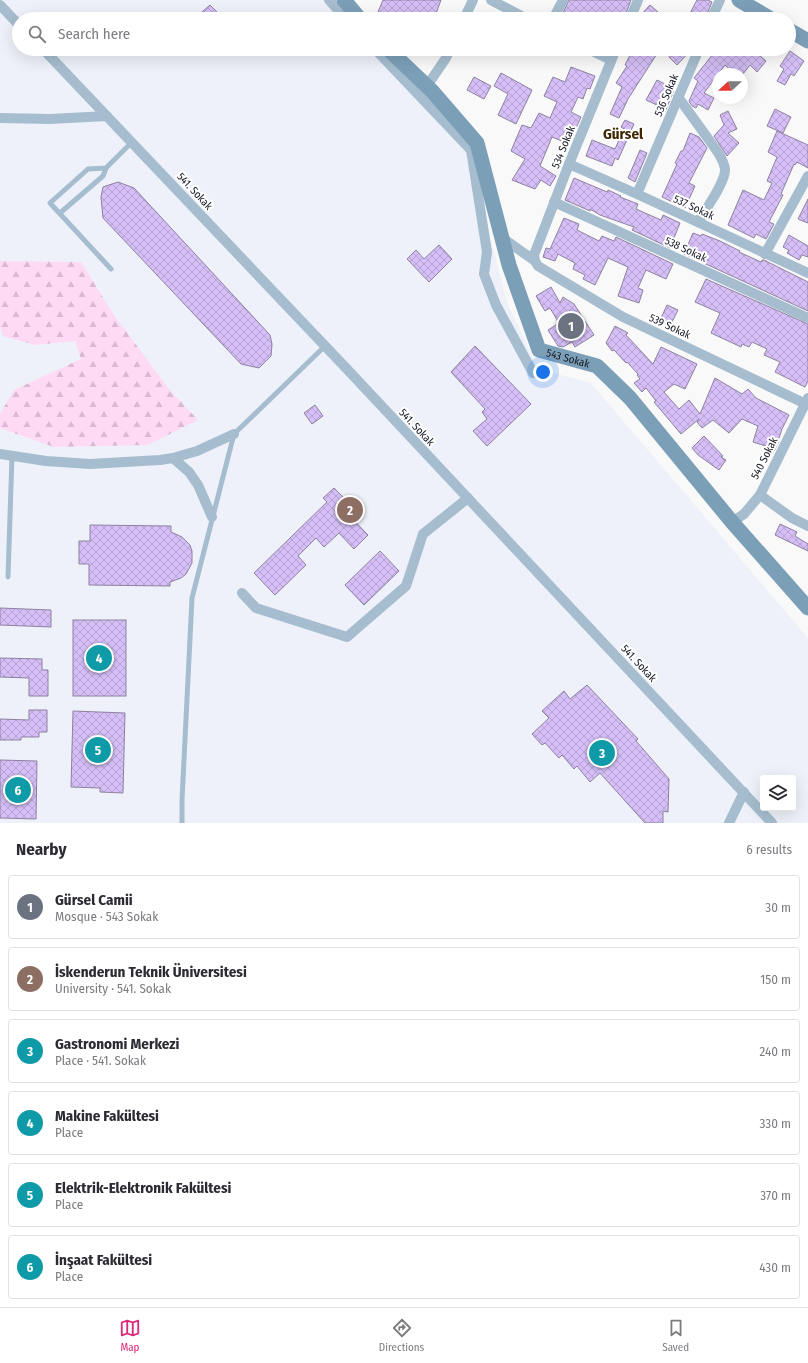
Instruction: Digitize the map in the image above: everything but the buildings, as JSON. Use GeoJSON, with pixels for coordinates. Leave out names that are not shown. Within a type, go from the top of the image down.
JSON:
{"type":"FeatureCollection","features":[{"type":"Feature","properties":{"kind":"street"},"geometry":{"type":"LineString","coordinates":[[328,0],[339,12]]}},
{"type":"Feature","properties":{"kind":"street"},"geometry":{"type":"LineString","coordinates":[[344,0],[354,12]]}},
{"type":"Feature","properties":{"kind":"street"},"geometry":{"type":"LineString","coordinates":[[467,12],[473,0]]}},
{"type":"Feature","properties":{"kind":"street"},"geometry":{"type":"LineString","coordinates":[[491,0],[514,12]]}},
{"type":"Feature","properties":{"kind":"street"},"geometry":{"type":"LineString","coordinates":[[557,12],[563,0]]}},
{"type":"Feature","properties":{"kind":"street"},"geometry":{"type":"LineString","coordinates":[[633,12],[638,0]]}},
{"type":"Feature","properties":{"kind":"street"},"geometry":{"type":"LineString","coordinates":[[714,12],[720,0]]}},
{"type":"Feature","properties":{"kind":"street"},"geometry":{"type":"LineString","coordinates":[[750,2],[762,12]]}},
{"type":"Feature","properties":{"kind":"street"},"geometry":{"type":"LineString","coordinates":[[0,5],[12,17]]}},
{"type":"Feature","properties":{"kind":"street"},"geometry":{"type":"LineString","coordinates":[[796,34],[808,41]]}},
{"type":"Feature","properties":{"kind":"street","name":"541. Sokak"},"geometry":{"type":"LineString","coordinates":[[50,56],[325,346],[772,823]]}},
{"type":"Feature","properties":{"kind":"street"},"geometry":{"type":"LineString","coordinates":[[382,56],[471,150],[488,252],[484,274],[496,306],[526,361],[533,373],[540,374]]}},
{"type":"Feature","properties":{"kind":"street","name":"543 Sokak"},"geometry":{"type":"LineString","coordinates":[[395,56],[426,86],[477,143],[509,265],[539,350],[597,366],[630,398],[732,522],[808,608]]}},
{"type":"Feature","properties":{"kind":"street"},"geometry":{"type":"LineString","coordinates":[[426,86],[447,56]]}},
{"type":"Feature","properties":{"kind":"street"},"geometry":{"type":"LineString","coordinates":[[603,56],[611,60]]}},
{"type":"Feature","properties":{"kind":"street","name":"534 Sokak"},"geometry":{"type":"LineString","coordinates":[[534,258],[554,202],[613,56]]}},
{"type":"Feature","properties":{"kind":"street","name":"536 Sokak"},"geometry":{"type":"LineString","coordinates":[[637,194],[696,56]]}},
{"type":"Feature","properties":{"kind":"street"},"geometry":{"type":"LineString","coordinates":[[678,97],[717,151],[723,161],[725,169],[724,179],[698,222]]}},
{"type":"Feature","properties":{"kind":"street"},"geometry":{"type":"LineString","coordinates":[[0,118],[50,119],[108,116]]}},
{"type":"Feature","properties":{"kind":"street","name":"537 Sokak"},"geometry":{"type":"LineString","coordinates":[[569,164],[808,273]]}},
{"type":"Feature","properties":{"kind":"street"},"geometry":{"type":"LineString","coordinates":[[765,254],[808,176]]}},
{"type":"Feature","properties":{"kind":"street","name":"538 Sokak"},"geometry":{"type":"LineString","coordinates":[[554,202],[808,318]]}},
{"type":"Feature","properties":{"kind":"street","name":"539 Sokak"},"geometry":{"type":"LineString","coordinates":[[502,237],[534,258],[538,266],[623,317],[807,402]]}},
{"type":"Feature","properties":{"kind":"street","name":"540 Sokak"},"geometry":{"type":"LineString","coordinates":[[732,522],[744,514],[760,495],[807,402]]}},
{"type":"Feature","properties":{"kind":"street"},"geometry":{"type":"LineString","coordinates":[[0,454],[46,461],[90,464],[160,460],[173,458],[196,451],[234,434]]}},
{"type":"Feature","properties":{"kind":"street"},"geometry":{"type":"LineString","coordinates":[[173,458],[189,472],[198,485],[212,517]]}},
{"type":"Feature","properties":{"kind":"street"},"geometry":{"type":"LineString","coordinates":[[760,495],[792,518],[808,526]]}},
{"type":"Feature","properties":{"kind":"street"},"geometry":{"type":"LineString","coordinates":[[242,593],[256,608],[346,637],[406,586],[422,534],[468,498]]}},
{"type":"Feature","properties":{"kind":"street"},"geometry":{"type":"LineString","coordinates":[[729,823],[744,792]]}},
{"type":"Feature","properties":{"kind":"lane"},"geometry":{"type":"LineString","coordinates":[[60,213],[103,176],[106,168],[132,142]]}},
{"type":"Feature","properties":{"kind":"lane"},"geometry":{"type":"LineString","coordinates":[[106,168],[88,169],[50,203],[111,269]]}},
{"type":"Feature","properties":{"kind":"lane"},"geometry":{"type":"LineString","coordinates":[[182,823],[182,793],[192,598],[234,434],[325,346]]}},
{"type":"Feature","properties":{"kind":"lane"},"geometry":{"type":"LineString","coordinates":[[8,577],[12,456]]}},
{"type":"Feature","properties":{"kind":"shaded area"},"geometry":{"type":"Polygon","coordinates":[[[0,0],[334,0],[345,12],[12,12],[12,56],[387,56],[474,149],[485,218],[507,302],[538,369],[591,383],[808,638],[808,823],[0,823],[0,0]]]}},
{"type":"Feature","properties":{"kind":"green space"},"geometry":{"type":"Polygon","coordinates":[[[0,261],[81,262],[114,315],[169,389],[198,420],[148,445],[54,447],[0,428],[0,414],[14,390],[81,359],[75,341],[35,345],[3,336],[0,327],[0,261]]]}},
{"type":"Feature","properties":{"kind":"place","name":"Gürsel Camii"},"geometry":{"type":"Point","coordinates":[571,326]}},
{"type":"Feature","properties":{"kind":"place","name":"İskenderun Teknik Üniversitesi"},"geometry":{"type":"Point","coordinates":[350,510]}},
{"type":"Feature","properties":{"kind":"place","name":"Makine Fakültesi"},"geometry":{"type":"Point","coordinates":[99,658]}},
{"type":"Feature","properties":{"kind":"place","name":"Elektrik-Elektronik Fakültesi"},"geometry":{"type":"Point","coordinates":[98,750]}},
{"type":"Feature","properties":{"kind":"place","name":"Gastronomi Merkezi"},"geometry":{"type":"Point","coordinates":[602,753]}},
{"type":"Feature","properties":{"kind":"place","name":"İnşaat Fakültesi"},"geometry":{"type":"Point","coordinates":[18,790]}},
{"type":"Feature","properties":{"kind":"district","name":"Gürsel"},"geometry":{"type":"Point","coordinates":[623,134]}}]}
